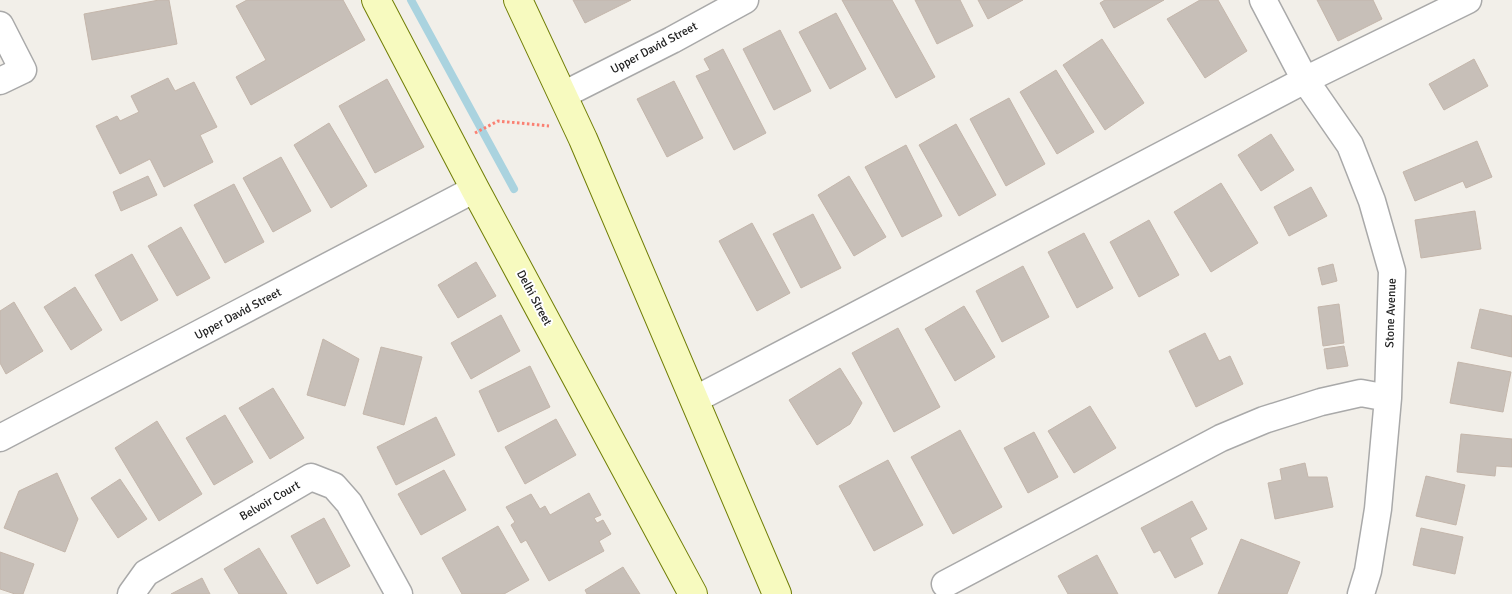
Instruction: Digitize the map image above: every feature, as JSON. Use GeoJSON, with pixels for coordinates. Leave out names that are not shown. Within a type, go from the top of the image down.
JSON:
{"type":"FeatureCollection","features":[{"type":"Feature","properties":{"kind":"street","name":"Delhi Street"},"geometry":{"type":"LineString","coordinates":[[376,0],[475,189],[693,594]]}},
{"type":"Feature","properties":{"kind":"street"},"geometry":{"type":"LineString","coordinates":[[518,0],[567,105],[777,594]]}},
{"type":"Feature","properties":{"kind":"street","name":"Upper David Street"},"geometry":{"type":"LineString","coordinates":[[567,105],[672,40],[745,0]]}},
{"type":"Feature","properties":{"kind":"street","name":"Stone Avenue"},"geometry":{"type":"LineString","coordinates":[[1264,0],[1305,80],[1350,146],[1372,201],[1392,271],[1388,398],[1378,509],[1368,571],[1361,594]]}},
{"type":"Feature","properties":{"kind":"street"},"geometry":{"type":"LineString","coordinates":[[694,400],[1305,80],[1468,0]]}},
{"type":"Feature","properties":{"kind":"street"},"geometry":{"type":"LineString","coordinates":[[0,25],[23,70],[0,81]]}},
{"type":"Feature","properties":{"kind":"street","name":"Upper David Street"},"geometry":{"type":"LineString","coordinates":[[0,438],[475,189]]}},
{"type":"Feature","properties":{"kind":"street"},"geometry":{"type":"LineString","coordinates":[[945,584],[1221,438],[1264,420],[1321,402],[1361,393],[1388,398]]}},
{"type":"Feature","properties":{"kind":"street","name":"Belvoir Court"},"geometry":{"type":"LineString","coordinates":[[131,594],[146,573],[311,477],[334,486],[349,502],[399,594]]}},
{"type":"Feature","properties":{"kind":"path"},"geometry":{"type":"LineString","coordinates":[[452,145],[498,121],[549,126],[567,105]]}},
{"type":"Feature","properties":{"kind":"building"},"geometry":{"type":"Polygon","coordinates":[[[159,0],[169,0],[177,44],[92,60],[84,14],[159,0]]]}},
{"type":"Feature","properties":{"kind":"building"},"geometry":{"type":"Polygon","coordinates":[[[247,0],[343,0],[365,40],[251,105],[236,77],[266,60],[236,6],[247,0]]]}},
{"type":"Feature","properties":{"kind":"building"},"geometry":{"type":"Polygon","coordinates":[[[573,0],[631,0],[585,23],[573,0]]]}},
{"type":"Feature","properties":{"kind":"building"},"geometry":{"type":"Polygon","coordinates":[[[842,0],[892,0],[935,77],[896,98],[842,0]]]}},
{"type":"Feature","properties":{"kind":"building"},"geometry":{"type":"Polygon","coordinates":[[[915,0],[960,0],[973,26],[937,44],[915,0]]]}},
{"type":"Feature","properties":{"kind":"building"},"geometry":{"type":"Polygon","coordinates":[[[978,0],[1023,0],[988,19],[978,0]]]}},
{"type":"Feature","properties":{"kind":"building"},"geometry":{"type":"Polygon","coordinates":[[[1105,0],[1164,0],[1114,28],[1100,3],[1105,0]]]}},
{"type":"Feature","properties":{"kind":"building"},"geometry":{"type":"Polygon","coordinates":[[[1200,0],[1218,0],[1247,51],[1205,78],[1167,19],[1200,0]]]}},
{"type":"Feature","properties":{"kind":"building"},"geometry":{"type":"Polygon","coordinates":[[[1317,0],[1373,0],[1382,19],[1338,41],[1317,0]]]}},
{"type":"Feature","properties":{"kind":"building"},"geometry":{"type":"Polygon","coordinates":[[[836,13],[866,69],[830,89],[799,32],[836,13]]]}},
{"type":"Feature","properties":{"kind":"building"},"geometry":{"type":"Polygon","coordinates":[[[780,30],[811,91],[774,110],[743,49],[780,30]]]}},
{"type":"Feature","properties":{"kind":"building"},"geometry":{"type":"Polygon","coordinates":[[[1102,39],[1144,103],[1105,130],[1063,65],[1102,39]]]}},
{"type":"Feature","properties":{"kind":"building"},"geometry":{"type":"Polygon","coordinates":[[[723,49],[766,133],[734,150],[696,76],[710,70],[704,59],[723,49]]]}},
{"type":"Feature","properties":{"kind":"building"},"geometry":{"type":"Polygon","coordinates":[[[1474,59],[1488,86],[1444,110],[1429,84],[1474,59]]]}},
{"type":"Feature","properties":{"kind":"building"},"geometry":{"type":"Polygon","coordinates":[[[1056,70],[1094,132],[1057,154],[1020,92],[1056,70]]]}},
{"type":"Feature","properties":{"kind":"building"},"geometry":{"type":"Polygon","coordinates":[[[168,78],[175,91],[194,82],[217,127],[200,135],[213,162],[164,187],[150,159],[120,174],[96,126],[117,116],[120,121],[139,112],[131,96],[168,78]]]}},
{"type":"Feature","properties":{"kind":"building"},"geometry":{"type":"Polygon","coordinates":[[[387,79],[424,147],[375,173],[339,106],[387,79]]]}},
{"type":"Feature","properties":{"kind":"building"},"geometry":{"type":"Polygon","coordinates":[[[674,81],[703,138],[667,157],[637,99],[674,81]]]}},
{"type":"Feature","properties":{"kind":"building"},"geometry":{"type":"Polygon","coordinates":[[[1009,98],[1045,164],[1006,186],[970,119],[1009,98]]]}},
{"type":"Feature","properties":{"kind":"building"},"geometry":{"type":"Polygon","coordinates":[[[329,123],[367,186],[331,208],[294,145],[329,123]]]}},
{"type":"Feature","properties":{"kind":"building"},"geometry":{"type":"Polygon","coordinates":[[[956,124],[996,195],[959,216],[919,145],[956,124]]]}},
{"type":"Feature","properties":{"kind":"building"},"geometry":{"type":"Polygon","coordinates":[[[1271,134],[1294,170],[1261,191],[1238,155],[1271,134]]]}},
{"type":"Feature","properties":{"kind":"building"},"geometry":{"type":"Polygon","coordinates":[[[1477,141],[1492,177],[1466,188],[1463,181],[1415,201],[1403,172],[1477,141]]]}},
{"type":"Feature","properties":{"kind":"building"},"geometry":{"type":"Polygon","coordinates":[[[906,145],[942,216],[902,237],[865,167],[906,145]]]}},
{"type":"Feature","properties":{"kind":"building"},"geometry":{"type":"Polygon","coordinates":[[[281,157],[311,211],[273,232],[243,178],[281,157]]]}},
{"type":"Feature","properties":{"kind":"building"},"geometry":{"type":"Polygon","coordinates":[[[148,176],[157,195],[121,211],[113,192],[148,176]]]}},
{"type":"Feature","properties":{"kind":"building"},"geometry":{"type":"Polygon","coordinates":[[[849,176],[886,237],[854,256],[818,195],[849,176]]]}},
{"type":"Feature","properties":{"kind":"building"},"geometry":{"type":"Polygon","coordinates":[[[1221,183],[1258,243],[1211,272],[1174,212],[1221,183]]]}},
{"type":"Feature","properties":{"kind":"building"},"geometry":{"type":"Polygon","coordinates":[[[234,184],[264,242],[225,263],[194,205],[234,184]]]}},
{"type":"Feature","properties":{"kind":"building"},"geometry":{"type":"Polygon","coordinates":[[[1311,187],[1327,216],[1289,236],[1274,207],[1311,187]]]}},
{"type":"Feature","properties":{"kind":"building"},"geometry":{"type":"Polygon","coordinates":[[[1475,211],[1481,249],[1421,258],[1415,220],[1475,211]]]}},
{"type":"Feature","properties":{"kind":"building"},"geometry":{"type":"Polygon","coordinates":[[[813,214],[841,268],[801,288],[773,234],[813,214]]]}},
{"type":"Feature","properties":{"kind":"building"},"geometry":{"type":"Polygon","coordinates":[[[1149,220],[1179,275],[1139,297],[1110,242],[1149,220]]]}},
{"type":"Feature","properties":{"kind":"building"},"geometry":{"type":"Polygon","coordinates":[[[752,223],[790,293],[757,311],[719,241],[752,223]]]}},
{"type":"Feature","properties":{"kind":"building"},"geometry":{"type":"Polygon","coordinates":[[[181,227],[210,278],[177,296],[148,246],[181,227]]]}},
{"type":"Feature","properties":{"kind":"building"},"geometry":{"type":"Polygon","coordinates":[[[1084,233],[1113,288],[1077,308],[1048,252],[1084,233]]]}},
{"type":"Feature","properties":{"kind":"building"},"geometry":{"type":"Polygon","coordinates":[[[132,254],[158,300],[121,321],[95,275],[132,254]]]}},
{"type":"Feature","properties":{"kind":"building"},"geometry":{"type":"Polygon","coordinates":[[[476,262],[496,296],[458,318],[438,285],[476,262]]]}},
{"type":"Feature","properties":{"kind":"building"},"geometry":{"type":"Polygon","coordinates":[[[1333,264],[1337,281],[1322,285],[1318,268],[1333,264]]]}},
{"type":"Feature","properties":{"kind":"building"},"geometry":{"type":"Polygon","coordinates":[[[1023,266],[1049,317],[1002,342],[976,291],[1023,266]]]}},
{"type":"Feature","properties":{"kind":"building"},"geometry":{"type":"Polygon","coordinates":[[[75,287],[102,330],[71,350],[44,307],[75,287]]]}},
{"type":"Feature","properties":{"kind":"building"},"geometry":{"type":"Polygon","coordinates":[[[14,302],[43,351],[6,374],[0,363],[0,311],[14,302]]]}},
{"type":"Feature","properties":{"kind":"building"},"geometry":{"type":"Polygon","coordinates":[[[1339,304],[1344,343],[1323,346],[1318,307],[1339,304]]]}},
{"type":"Feature","properties":{"kind":"building"},"geometry":{"type":"Polygon","coordinates":[[[964,306],[995,357],[955,381],[925,329],[964,306]]]}},
{"type":"Feature","properties":{"kind":"building"},"geometry":{"type":"Polygon","coordinates":[[[1480,309],[1512,316],[1512,357],[1471,348],[1480,309]]]}},
{"type":"Feature","properties":{"kind":"building"},"geometry":{"type":"Polygon","coordinates":[[[501,315],[520,351],[471,379],[451,343],[501,315]]]}},
{"type":"Feature","properties":{"kind":"building"},"geometry":{"type":"Polygon","coordinates":[[[898,328],[940,407],[894,432],[852,353],[898,328]]]}},
{"type":"Feature","properties":{"kind":"building"},"geometry":{"type":"Polygon","coordinates":[[[1205,333],[1219,361],[1230,356],[1243,384],[1196,407],[1169,351],[1205,333]]]}},
{"type":"Feature","properties":{"kind":"building"},"geometry":{"type":"Polygon","coordinates":[[[323,339],[359,359],[345,406],[307,395],[323,339]]]}},
{"type":"Feature","properties":{"kind":"building"},"geometry":{"type":"Polygon","coordinates":[[[1344,346],[1348,366],[1327,369],[1324,349],[1344,346]]]}},
{"type":"Feature","properties":{"kind":"building"},"geometry":{"type":"Polygon","coordinates":[[[381,347],[422,357],[404,425],[363,414],[381,347]]]}},
{"type":"Feature","properties":{"kind":"building"},"geometry":{"type":"Polygon","coordinates":[[[1458,362],[1511,372],[1503,412],[1450,403],[1458,362]]]}},
{"type":"Feature","properties":{"kind":"building"},"geometry":{"type":"Polygon","coordinates":[[[530,366],[550,407],[498,432],[479,391],[530,366]]]}},
{"type":"Feature","properties":{"kind":"building"},"geometry":{"type":"Polygon","coordinates":[[[840,368],[862,403],[850,424],[817,445],[789,400],[840,368]]]}},
{"type":"Feature","properties":{"kind":"building"},"geometry":{"type":"Polygon","coordinates":[[[273,388],[304,438],[270,459],[239,408],[273,388]]]}},
{"type":"Feature","properties":{"kind":"building"},"geometry":{"type":"Polygon","coordinates":[[[1090,406],[1116,448],[1074,473],[1048,431],[1090,406]]]}},
{"type":"Feature","properties":{"kind":"building"},"geometry":{"type":"Polygon","coordinates":[[[225,415],[253,462],[214,485],[186,438],[225,415]]]}},
{"type":"Feature","properties":{"kind":"building"},"geometry":{"type":"Polygon","coordinates":[[[436,417],[455,455],[396,485],[377,447],[436,417]]]}},
{"type":"Feature","properties":{"kind":"building"},"geometry":{"type":"Polygon","coordinates":[[[556,419],[576,455],[525,484],[505,447],[556,419]]]}},
{"type":"Feature","properties":{"kind":"building"},"geometry":{"type":"Polygon","coordinates":[[[157,421],[202,494],[159,521],[115,448],[157,421]]]}},
{"type":"Feature","properties":{"kind":"building"},"geometry":{"type":"Polygon","coordinates":[[[960,430],[1002,507],[953,534],[911,457],[960,430]]]}},
{"type":"Feature","properties":{"kind":"building"},"geometry":{"type":"Polygon","coordinates":[[[1034,432],[1058,477],[1028,493],[1004,448],[1034,432]]]}},
{"type":"Feature","properties":{"kind":"building"},"geometry":{"type":"Polygon","coordinates":[[[1461,434],[1512,439],[1512,467],[1496,466],[1495,476],[1457,472],[1461,434]]]}},
{"type":"Feature","properties":{"kind":"building"},"geometry":{"type":"Polygon","coordinates":[[[888,460],[923,525],[874,551],[839,486],[888,460]]]}},
{"type":"Feature","properties":{"kind":"building"},"geometry":{"type":"Polygon","coordinates":[[[1305,463],[1308,477],[1327,477],[1333,507],[1275,519],[1268,483],[1282,480],[1280,469],[1305,463]]]}},
{"type":"Feature","properties":{"kind":"building"},"geometry":{"type":"Polygon","coordinates":[[[444,470],[466,510],[421,535],[398,494],[444,470]]]}},
{"type":"Feature","properties":{"kind":"building"},"geometry":{"type":"Polygon","coordinates":[[[57,473],[78,519],[65,552],[4,528],[19,491],[57,473]]]}},
{"type":"Feature","properties":{"kind":"building"},"geometry":{"type":"Polygon","coordinates":[[[1426,476],[1465,485],[1456,525],[1416,516],[1426,476]]]}},
{"type":"Feature","properties":{"kind":"building"},"geometry":{"type":"Polygon","coordinates":[[[120,479],[147,519],[118,538],[91,498],[120,479]]]}},
{"type":"Feature","properties":{"kind":"building"},"geometry":{"type":"Polygon","coordinates":[[[589,493],[601,515],[594,518],[597,523],[603,520],[611,534],[599,541],[604,551],[549,581],[526,540],[521,543],[511,525],[515,522],[506,507],[531,494],[540,509],[545,506],[550,515],[589,493]]]}},
{"type":"Feature","properties":{"kind":"building"},"geometry":{"type":"Polygon","coordinates":[[[1192,501],[1207,529],[1190,538],[1203,564],[1175,578],[1160,550],[1154,553],[1141,528],[1192,501]]]}},
{"type":"Feature","properties":{"kind":"building"},"geometry":{"type":"Polygon","coordinates":[[[324,518],[350,566],[317,584],[291,536],[324,518]]]}},
{"type":"Feature","properties":{"kind":"building"},"geometry":{"type":"Polygon","coordinates":[[[498,526],[529,580],[504,594],[462,594],[442,558],[498,526]]]}},
{"type":"Feature","properties":{"kind":"building"},"geometry":{"type":"Polygon","coordinates":[[[1421,528],[1463,537],[1455,574],[1413,565],[1421,528]]]}},
{"type":"Feature","properties":{"kind":"building"},"geometry":{"type":"Polygon","coordinates":[[[1241,539],[1300,562],[1287,594],[1218,594],[1241,539]]]}},
{"type":"Feature","properties":{"kind":"building"},"geometry":{"type":"Polygon","coordinates":[[[259,548],[287,594],[239,594],[224,569],[259,548]]]}},
{"type":"Feature","properties":{"kind":"building"},"geometry":{"type":"Polygon","coordinates":[[[0,552],[34,564],[23,594],[15,594],[0,589],[0,552]]]}},
{"type":"Feature","properties":{"kind":"building"},"geometry":{"type":"Polygon","coordinates":[[[1097,555],[1118,594],[1068,594],[1058,576],[1097,555]]]}},
{"type":"Feature","properties":{"kind":"building"},"geometry":{"type":"Polygon","coordinates":[[[623,567],[640,594],[587,594],[585,590],[623,567]]]}},
{"type":"Feature","properties":{"kind":"building"},"geometry":{"type":"Polygon","coordinates":[[[202,578],[210,594],[171,594],[202,578]]]}},
{"type":"Feature","properties":{"kind":"waterway"},"geometry":{"type":"LineString","coordinates":[[411,0],[514,189]]}}]}
